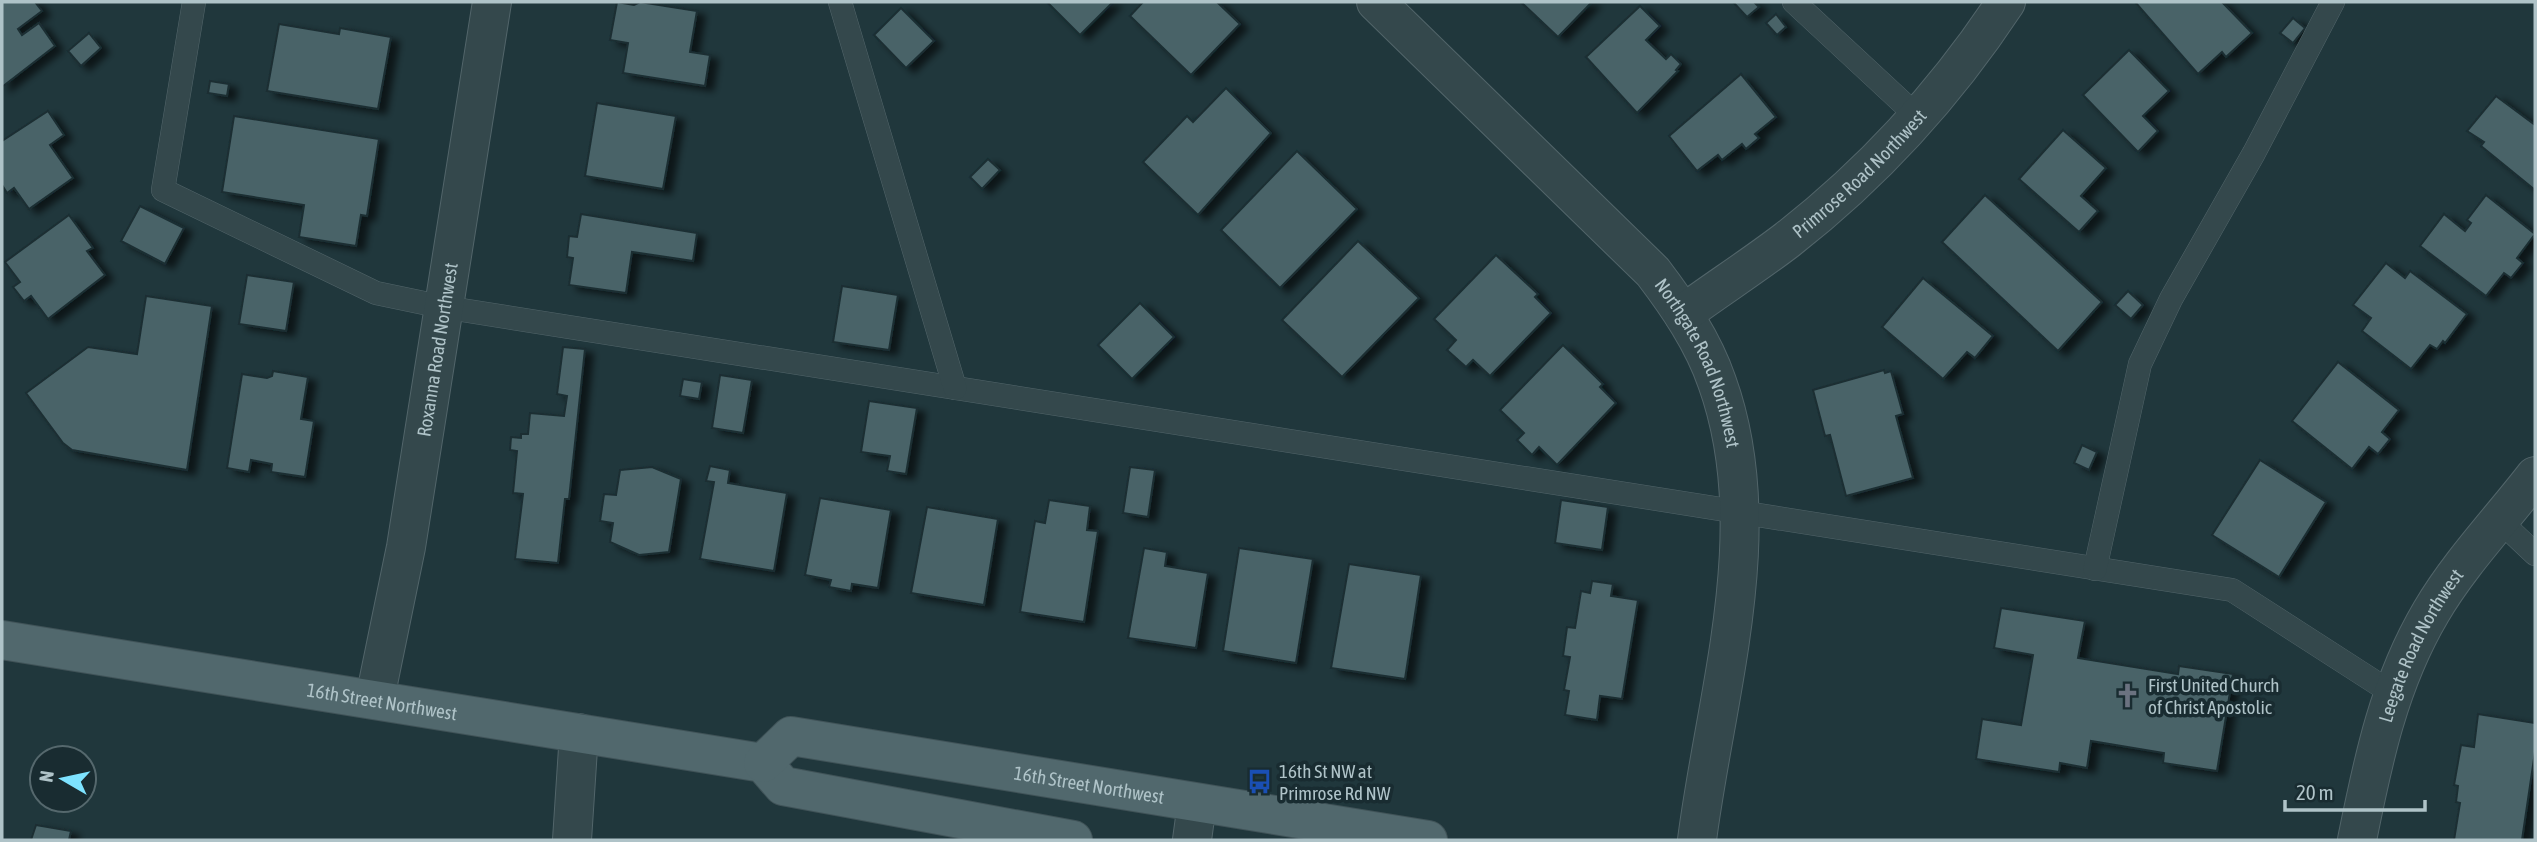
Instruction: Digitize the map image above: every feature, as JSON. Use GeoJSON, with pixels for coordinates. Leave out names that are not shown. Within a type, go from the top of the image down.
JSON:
{"type":"FeatureCollection","features":[{"type":"Feature","properties":{"kind":"main road","name":"16th Street Northwest"},"geometry":{"type":"LineString","coordinates":[[2,640],[763,763],[791,736],[1427,840]]}},
{"type":"Feature","properties":{"kind":"main road"},"geometry":{"type":"LineString","coordinates":[[763,763],[783,786],[1073,840]]}},
{"type":"Feature","properties":{"kind":"street","name":"Roxanna Road Northwest"},"geometry":{"type":"LineString","coordinates":[[374,698],[406,547],[492,2]]}},
{"type":"Feature","properties":{"kind":"street","name":"Northgate Road Northwest"},"geometry":{"type":"LineString","coordinates":[[1377,2],[1631,248],[1683,314],[1705,352],[1720,392],[1732,442],[1738,512],[1737,567],[1730,634],[1697,840]]}},
{"type":"Feature","properties":{"kind":"street","name":"Primrose Road Northwest"},"geometry":{"type":"LineString","coordinates":[[1683,314],[1818,214],[1919,118],[1963,65],[2006,2]]}},
{"type":"Feature","properties":{"kind":"street","name":"Leegate Road Northwest"},"geometry":{"type":"LineString","coordinates":[[2357,840],[2373,762],[2392,693],[2430,613],[2535,476]]}},
{"type":"Feature","properties":{"kind":"street"},"geometry":{"type":"LineString","coordinates":[[572,840],[579,733]]}},
{"type":"Feature","properties":{"kind":"street"},"geometry":{"type":"LineString","coordinates":[[1192,840],[1197,803]]}},
{"type":"Feature","properties":{"kind":"lane"},"geometry":{"type":"LineString","coordinates":[[194,2],[163,190],[376,293],[443,307],[2232,590],[2392,693]]}},
{"type":"Feature","properties":{"kind":"lane"},"geometry":{"type":"LineString","coordinates":[[840,2],[955,388]]}},
{"type":"Feature","properties":{"kind":"lane"},"geometry":{"type":"LineString","coordinates":[[1794,2],[1919,118]]}},
{"type":"Feature","properties":{"kind":"lane"},"geometry":{"type":"LineString","coordinates":[[2095,569],[2140,364],[2171,299],[2254,153],[2333,2]]}},
{"type":"Feature","properties":{"kind":"lane"},"geometry":{"type":"LineString","coordinates":[[2500,521],[2535,554]]}},
{"type":"Feature","properties":{"kind":"building"},"geometry":{"type":"Polygon","coordinates":[[[2,2],[35,2],[42,11],[18,29],[22,35],[39,23],[55,46],[2,87],[2,2]]]}},
{"type":"Feature","properties":{"kind":"building"},"geometry":{"type":"Polygon","coordinates":[[[617,2],[634,5],[640,2],[697,11],[690,52],[710,55],[705,86],[623,73],[628,43],[610,40],[617,2]]]}},
{"type":"Feature","properties":{"kind":"building"},"geometry":{"type":"Polygon","coordinates":[[[1047,2],[1113,2],[1080,35],[1047,2]]]}},
{"type":"Feature","properties":{"kind":"building"},"geometry":{"type":"Polygon","coordinates":[[[1143,2],[1217,2],[1240,24],[1191,75],[1130,16],[1143,2]]]}},
{"type":"Feature","properties":{"kind":"building"},"geometry":{"type":"Polygon","coordinates":[[[1521,2],[1592,2],[1558,37],[1521,2]]]}},
{"type":"Feature","properties":{"kind":"building"},"geometry":{"type":"Polygon","coordinates":[[[1733,2],[1754,2],[1759,7],[1747,17],[1733,2]]]}},
{"type":"Feature","properties":{"kind":"building"},"geometry":{"type":"Polygon","coordinates":[[[2135,2],[2222,2],[2252,33],[2226,57],[2222,52],[2198,74],[2135,2]]]}},
{"type":"Feature","properties":{"kind":"building"},"geometry":{"type":"Polygon","coordinates":[[[1640,6],[1660,26],[1646,40],[1666,59],[1671,54],[1681,64],[1676,70],[1678,71],[1637,113],[1586,57],[1640,6]]]}},
{"type":"Feature","properties":{"kind":"building"},"geometry":{"type":"Polygon","coordinates":[[[901,8],[934,41],[906,68],[874,35],[901,8]]]}},
{"type":"Feature","properties":{"kind":"building"},"geometry":{"type":"Polygon","coordinates":[[[1776,14],[1786,27],[1777,35],[1766,23],[1776,14]]]}},
{"type":"Feature","properties":{"kind":"building"},"geometry":{"type":"Polygon","coordinates":[[[2293,18],[2305,28],[2293,43],[2280,33],[2293,18]]]}},
{"type":"Feature","properties":{"kind":"building"},"geometry":{"type":"Polygon","coordinates":[[[279,24],[339,34],[340,28],[391,37],[378,109],[267,91],[279,24]]]}},
{"type":"Feature","properties":{"kind":"building"},"geometry":{"type":"Polygon","coordinates":[[[89,33],[101,48],[81,66],[68,51],[89,33]]]}},
{"type":"Feature","properties":{"kind":"building"},"geometry":{"type":"Polygon","coordinates":[[[2129,50],[2169,91],[2143,116],[2158,131],[2138,152],[2083,95],[2129,50]]]}},
{"type":"Feature","properties":{"kind":"building"},"geometry":{"type":"Polygon","coordinates":[[[1741,74],[1776,117],[1755,134],[1759,138],[1746,149],[1742,144],[1722,160],[1718,155],[1697,171],[1669,136],[1741,74]]]}},
{"type":"Feature","properties":{"kind":"building"},"geometry":{"type":"Polygon","coordinates":[[[210,81],[229,84],[227,96],[208,93],[210,81]]]}},
{"type":"Feature","properties":{"kind":"building"},"geometry":{"type":"Polygon","coordinates":[[[1226,88],[1271,133],[1198,215],[1143,162],[1187,116],[1193,122],[1226,88]]]}},
{"type":"Feature","properties":{"kind":"building"},"geometry":{"type":"Polygon","coordinates":[[[2496,96],[2535,125],[2535,190],[2481,146],[2484,142],[2467,131],[2496,96]]]}},
{"type":"Feature","properties":{"kind":"building"},"geometry":{"type":"Polygon","coordinates":[[[597,103],[676,116],[663,189],[585,176],[597,103]]]}},
{"type":"Feature","properties":{"kind":"building"},"geometry":{"type":"Polygon","coordinates":[[[48,111],[64,135],[50,145],[73,178],[29,209],[14,188],[7,193],[2,185],[2,141],[48,111]]]}},
{"type":"Feature","properties":{"kind":"building"},"geometry":{"type":"Polygon","coordinates":[[[234,116],[379,139],[367,216],[361,215],[356,246],[299,237],[304,205],[222,192],[234,116]]]}},
{"type":"Feature","properties":{"kind":"building"},"geometry":{"type":"Polygon","coordinates":[[[2063,130],[2106,168],[2081,196],[2098,211],[2079,232],[2019,179],[2063,130]]]}},
{"type":"Feature","properties":{"kind":"building"},"geometry":{"type":"Polygon","coordinates":[[[1297,151],[1357,209],[1280,288],[1221,230],[1297,151]]]}},
{"type":"Feature","properties":{"kind":"building"},"geometry":{"type":"Polygon","coordinates":[[[988,159],[1000,170],[982,189],[970,177],[988,159]]]}},
{"type":"Feature","properties":{"kind":"building"},"geometry":{"type":"Polygon","coordinates":[[[1985,195],[2102,302],[2058,351],[1942,242],[1985,195]]]}},
{"type":"Feature","properties":{"kind":"building"},"geometry":{"type":"Polygon","coordinates":[[[2486,195],[2535,234],[2517,258],[2523,263],[2511,278],[2504,273],[2486,296],[2420,246],[2444,214],[2465,231],[2471,223],[2467,220],[2486,195]]]}},
{"type":"Feature","properties":{"kind":"building"},"geometry":{"type":"Polygon","coordinates":[[[140,206],[184,228],[165,264],[121,241],[140,206]]]}},
{"type":"Feature","properties":{"kind":"building"},"geometry":{"type":"Polygon","coordinates":[[[581,214],[697,233],[693,261],[632,252],[626,293],[569,285],[573,258],[567,257],[569,236],[577,237],[581,214]]]}},
{"type":"Feature","properties":{"kind":"building"},"geometry":{"type":"Polygon","coordinates":[[[69,215],[93,248],[87,251],[105,275],[48,319],[31,296],[24,301],[13,287],[20,282],[5,262],[69,215]]]}},
{"type":"Feature","properties":{"kind":"building"},"geometry":{"type":"Polygon","coordinates":[[[1358,241],[1419,298],[1342,377],[1282,320],[1358,241]]]}},
{"type":"Feature","properties":{"kind":"building"},"geometry":{"type":"Polygon","coordinates":[[[1496,255],[1538,294],[1535,297],[1551,313],[1490,376],[1473,360],[1466,367],[1447,350],[1456,340],[1434,319],[1496,255]]]}},
{"type":"Feature","properties":{"kind":"building"},"geometry":{"type":"Polygon","coordinates":[[[2386,263],[2405,278],[2410,271],[2467,314],[2445,343],[2443,341],[2437,349],[2430,345],[2411,369],[2362,331],[2371,318],[2353,305],[2386,263]]]}},
{"type":"Feature","properties":{"kind":"building"},"geometry":{"type":"Polygon","coordinates":[[[247,275],[294,282],[286,331],[239,324],[247,275]]]}},
{"type":"Feature","properties":{"kind":"building"},"geometry":{"type":"Polygon","coordinates":[[[1923,278],[1993,336],[1975,358],[1967,352],[1943,379],[1882,327],[1923,278]]]}},
{"type":"Feature","properties":{"kind":"building"},"geometry":{"type":"Polygon","coordinates":[[[842,286],[898,295],[889,350],[833,342],[842,286]]]}},
{"type":"Feature","properties":{"kind":"building"},"geometry":{"type":"Polygon","coordinates":[[[2128,291],[2143,305],[2131,319],[2115,305],[2128,291]]]}},
{"type":"Feature","properties":{"kind":"building"},"geometry":{"type":"Polygon","coordinates":[[[146,296],[212,306],[187,470],[72,450],[63,443],[26,393],[88,347],[137,354],[146,296]]]}},
{"type":"Feature","properties":{"kind":"building"},"geometry":{"type":"Polygon","coordinates":[[[1140,303],[1174,337],[1132,379],[1098,345],[1140,303]]]}},
{"type":"Feature","properties":{"kind":"building"},"geometry":{"type":"Polygon","coordinates":[[[1563,345],[1603,384],[1600,387],[1616,403],[1557,465],[1539,447],[1532,455],[1517,440],[1524,433],[1500,410],[1563,345]]]}},
{"type":"Feature","properties":{"kind":"building"},"geometry":{"type":"Polygon","coordinates":[[[563,347],[585,349],[569,499],[565,499],[558,563],[515,559],[523,494],[513,493],[517,451],[510,450],[511,437],[521,438],[521,434],[528,434],[530,413],[564,416],[567,396],[557,394],[563,347]]]}},
{"type":"Feature","properties":{"kind":"building"},"geometry":{"type":"Polygon","coordinates":[[[2338,362],[2399,410],[2382,432],[2390,439],[2378,454],[2369,447],[2352,469],[2292,421],[2338,362]]]}},
{"type":"Feature","properties":{"kind":"building"},"geometry":{"type":"Polygon","coordinates":[[[1884,370],[1885,373],[1891,371],[1903,414],[1896,416],[1913,478],[1846,496],[1830,435],[1825,436],[1813,390],[1884,370]]]}},
{"type":"Feature","properties":{"kind":"building"},"geometry":{"type":"Polygon","coordinates":[[[273,371],[308,377],[301,419],[314,421],[305,477],[271,472],[272,464],[251,460],[249,472],[227,468],[242,374],[267,378],[272,376],[273,371]]]}},
{"type":"Feature","properties":{"kind":"building"},"geometry":{"type":"Polygon","coordinates":[[[720,375],[752,380],[743,433],[712,428],[720,375]]]}},
{"type":"Feature","properties":{"kind":"building"},"geometry":{"type":"Polygon","coordinates":[[[683,379],[702,382],[699,399],[680,396],[683,379]]]}},
{"type":"Feature","properties":{"kind":"building"},"geometry":{"type":"Polygon","coordinates":[[[869,401],[917,408],[906,474],[887,471],[890,456],[861,452],[869,401]]]}},
{"type":"Feature","properties":{"kind":"building"},"geometry":{"type":"Polygon","coordinates":[[[2082,445],[2097,452],[2089,470],[2074,463],[2082,445]]]}},
{"type":"Feature","properties":{"kind":"building"},"geometry":{"type":"Polygon","coordinates":[[[2260,460],[2326,502],[2279,577],[2212,535],[2260,460]]]}},
{"type":"Feature","properties":{"kind":"building"},"geometry":{"type":"Polygon","coordinates":[[[710,466],[730,470],[728,483],[787,493],[774,571],[700,559],[714,482],[706,481],[710,466]]]}},
{"type":"Feature","properties":{"kind":"building"},"geometry":{"type":"Polygon","coordinates":[[[652,467],[681,479],[669,552],[639,555],[610,542],[613,523],[600,521],[604,494],[616,495],[620,470],[652,467]]]}},
{"type":"Feature","properties":{"kind":"building"},"geometry":{"type":"Polygon","coordinates":[[[1130,467],[1155,470],[1148,517],[1123,513],[1130,467]]]}},
{"type":"Feature","properties":{"kind":"building"},"geometry":{"type":"Polygon","coordinates":[[[820,498],[891,510],[878,588],[852,584],[851,591],[829,587],[831,580],[805,575],[820,498]]]}},
{"type":"Feature","properties":{"kind":"building"},"geometry":{"type":"Polygon","coordinates":[[[1049,500],[1090,506],[1087,530],[1098,531],[1084,622],[1020,612],[1035,521],[1045,523],[1049,500]]]}},
{"type":"Feature","properties":{"kind":"building"},"geometry":{"type":"Polygon","coordinates":[[[1561,500],[1608,507],[1602,550],[1555,543],[1561,500]]]}},
{"type":"Feature","properties":{"kind":"building"},"geometry":{"type":"Polygon","coordinates":[[[927,507],[998,519],[984,605],[911,593],[927,507]]]}},
{"type":"Feature","properties":{"kind":"building"},"geometry":{"type":"Polygon","coordinates":[[[1144,548],[1167,552],[1165,566],[1208,573],[1196,648],[1128,638],[1144,548]]]}},
{"type":"Feature","properties":{"kind":"building"},"geometry":{"type":"Polygon","coordinates":[[[1239,548],[1313,559],[1296,663],[1223,651],[1239,548]]]}},
{"type":"Feature","properties":{"kind":"building"},"geometry":{"type":"Polygon","coordinates":[[[1349,564],[1421,575],[1405,679],[1331,668],[1349,564]]]}},
{"type":"Feature","properties":{"kind":"building"},"geometry":{"type":"Polygon","coordinates":[[[1592,581],[1613,584],[1611,596],[1638,600],[1622,699],[1600,696],[1597,720],[1565,715],[1569,691],[1564,690],[1570,657],[1563,656],[1567,627],[1575,628],[1581,591],[1590,593],[1592,581]]]}},
{"type":"Feature","properties":{"kind":"building","name":"First United Church of Christ Apostolic"},"geometry":{"type":"Polygon","coordinates":[[[2001,608],[2085,621],[2078,658],[2178,674],[2179,666],[2233,674],[2217,771],[2163,763],[2164,753],[2091,741],[2087,768],[2060,763],[2059,772],[1976,759],[1982,719],[2021,725],[2033,655],[1994,648],[2001,608]]]}},
{"type":"Feature","properties":{"kind":"building"},"geometry":{"type":"Polygon","coordinates":[[[2478,714],[2535,723],[2535,752],[2522,840],[2454,840],[2460,803],[2456,802],[2458,786],[2454,785],[2461,745],[2474,747],[2478,714]]]}},
{"type":"Feature","properties":{"kind":"building"},"geometry":{"type":"Polygon","coordinates":[[[36,825],[71,831],[69,840],[31,840],[36,825]]]}},
{"type":"Feature","properties":{"kind":"place","name":"First United Church of Christ Apostolic"},"geometry":{"type":"Point","coordinates":[2128,696]}},
{"type":"Feature","properties":{"kind":"place","name":"16th St NW at Primrose Rd NW"},"geometry":{"type":"Point","coordinates":[1259,782]}}]}
